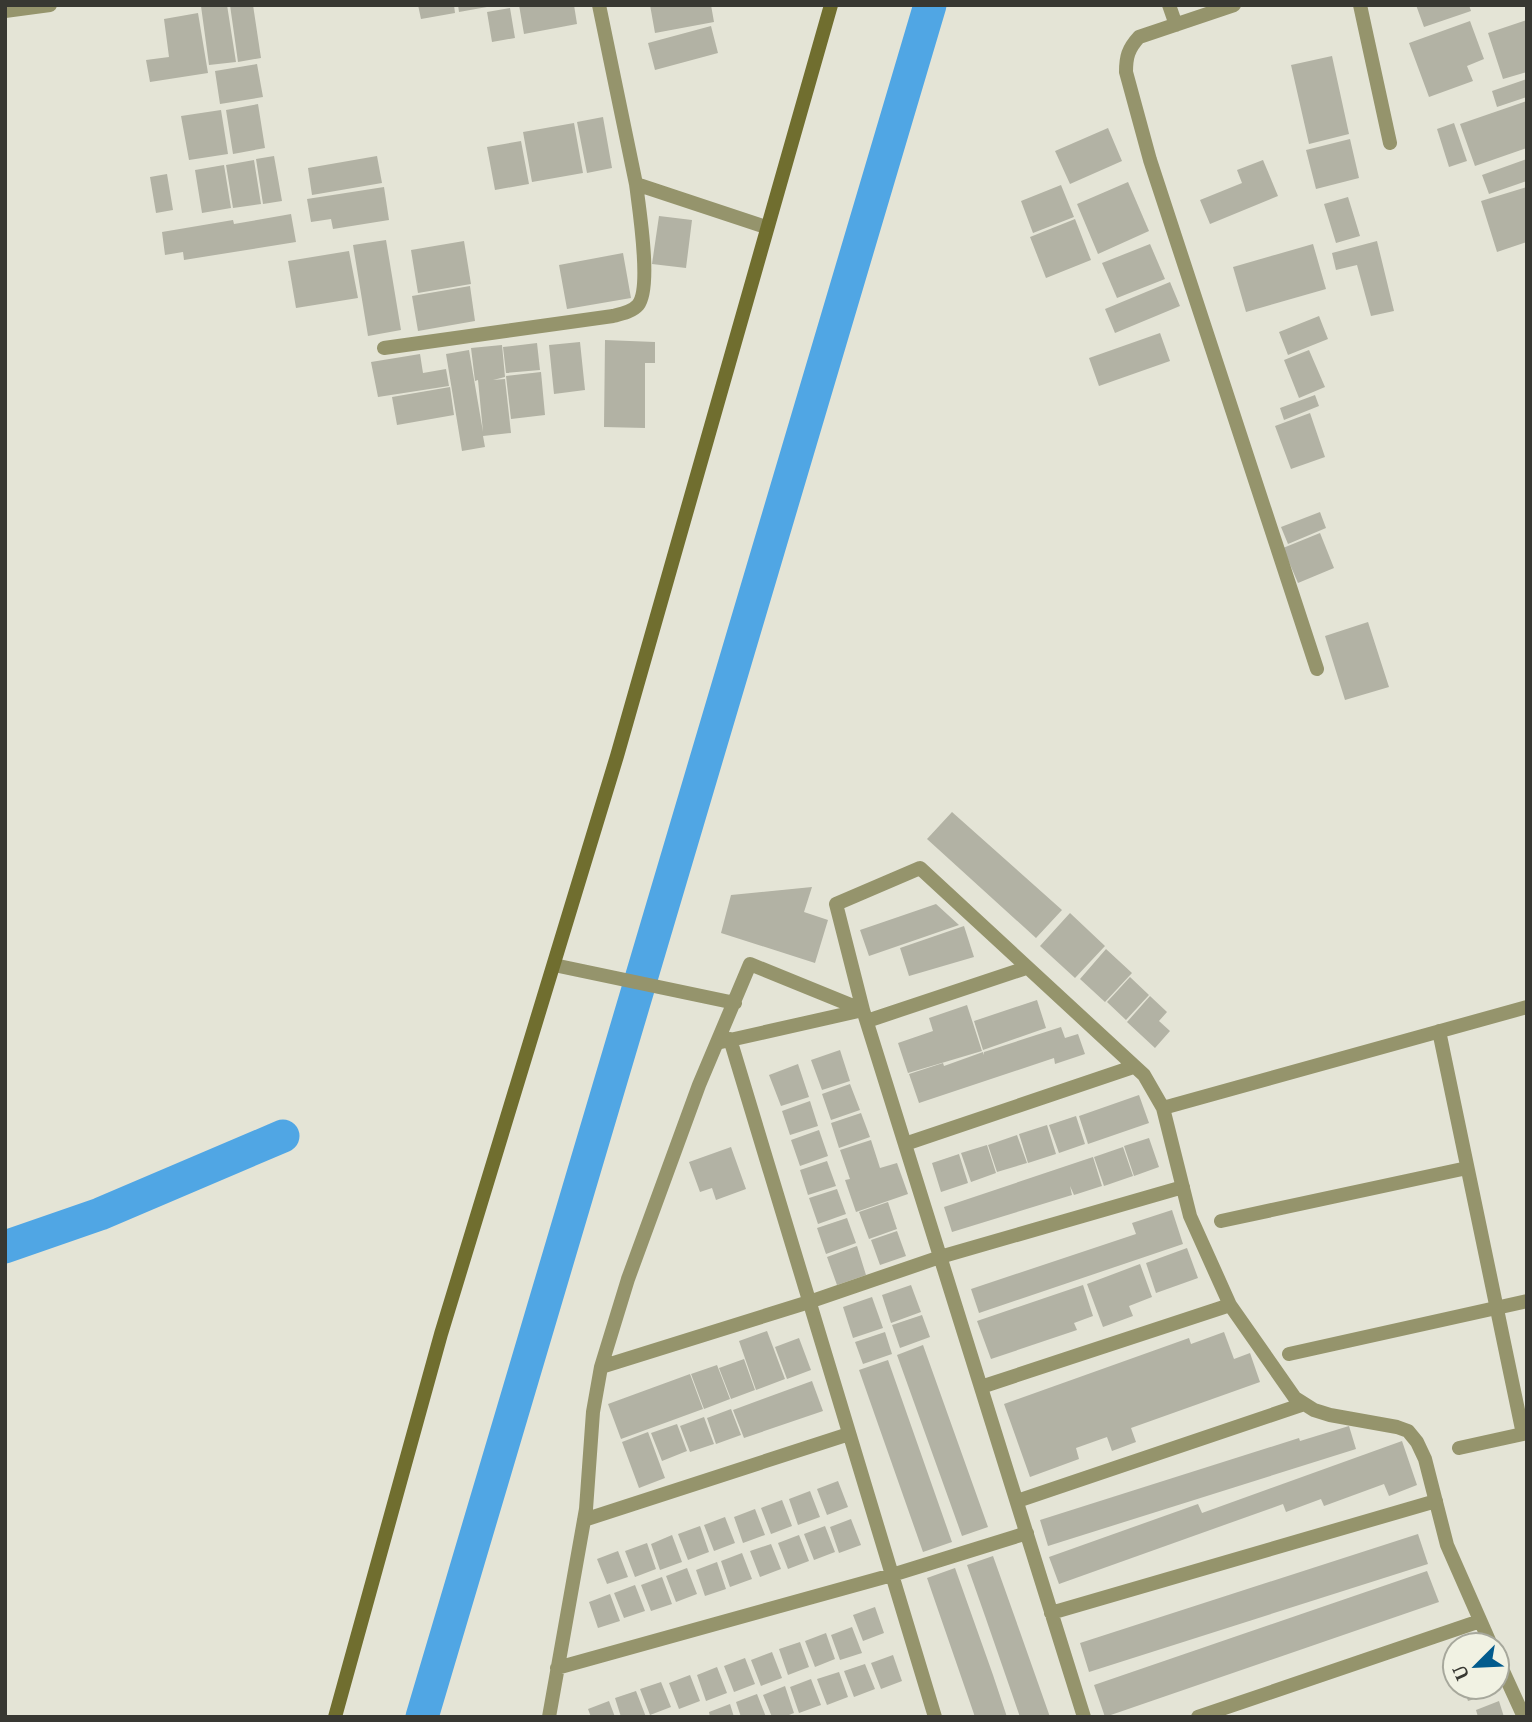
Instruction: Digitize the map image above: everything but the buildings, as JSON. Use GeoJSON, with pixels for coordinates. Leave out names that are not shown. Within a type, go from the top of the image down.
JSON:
{"type":"FeatureCollection","features":[{"type":"Feature","properties":{"kind":"street"},"geometry":{"type":"LineString","coordinates":[[5,11],[50,5]]}},
{"type":"Feature","properties":{"kind":"street"},"geometry":{"type":"LineString","coordinates":[[384,348],[612,316],[630,311],[639,304],[645,284],[636,184],[599,5]]}},
{"type":"Feature","properties":{"kind":"street"},"geometry":{"type":"LineString","coordinates":[[335,1717],[441,1334],[561,967],[617,756],[831,5]]}},
{"type":"Feature","properties":{"kind":"street"},"geometry":{"type":"LineString","coordinates":[[1169,5],[1176,25]]}},
{"type":"Feature","properties":{"kind":"street"},"geometry":{"type":"LineString","coordinates":[[1234,5],[1139,37],[1131,45],[1126,57],[1126,72],[1150,160],[1317,669]]}},
{"type":"Feature","properties":{"kind":"street"},"geometry":{"type":"LineString","coordinates":[[1360,5],[1390,142]]}},
{"type":"Feature","properties":{"kind":"street"},"geometry":{"type":"LineString","coordinates":[[636,184],[766,227]]}},
{"type":"Feature","properties":{"kind":"street"},"geometry":{"type":"LineString","coordinates":[[1084,1717],[865,1016],[836,904],[920,868],[1144,1076],[1163,1108],[1190,1216],[1230,1305],[1295,1398],[1330,1415],[1408,1431],[1417,1442],[1425,1459],[1447,1545],[1485,1631]]}},
{"type":"Feature","properties":{"kind":"street"},"geometry":{"type":"LineString","coordinates":[[549,1717],[584,1520],[593,1412],[601,1367],[628,1279],[699,1085],[724,1041],[750,964],[865,1016]]}},
{"type":"Feature","properties":{"kind":"street"},"geometry":{"type":"LineString","coordinates":[[561,967],[735,1003]]}},
{"type":"Feature","properties":{"kind":"street"},"geometry":{"type":"LineString","coordinates":[[724,1041],[865,1016],[1026,968]]}},
{"type":"Feature","properties":{"kind":"street"},"geometry":{"type":"LineString","coordinates":[[1163,1108],[1527,1007]]}},
{"type":"Feature","properties":{"kind":"street"},"geometry":{"type":"LineString","coordinates":[[1439,1031],[1525,1434],[1459,1448]]}},
{"type":"Feature","properties":{"kind":"street"},"geometry":{"type":"LineString","coordinates":[[724,1041],[809,1302],[935,1717]]}},
{"type":"Feature","properties":{"kind":"street"},"geometry":{"type":"LineString","coordinates":[[905,1144],[1133,1067]]}},
{"type":"Feature","properties":{"kind":"street"},"geometry":{"type":"LineString","coordinates":[[1221,1221],[1468,1168]]}},
{"type":"Feature","properties":{"kind":"street"},"geometry":{"type":"LineString","coordinates":[[601,1367],[809,1302],[940,1257],[1183,1187]]}},
{"type":"Feature","properties":{"kind":"street"},"geometry":{"type":"LineString","coordinates":[[1289,1354],[1527,1301]]}},
{"type":"Feature","properties":{"kind":"street"},"geometry":{"type":"LineString","coordinates":[[981,1387],[1230,1305]]}},
{"type":"Feature","properties":{"kind":"street"},"geometry":{"type":"LineString","coordinates":[[1017,1501],[1304,1404]]}},
{"type":"Feature","properties":{"kind":"street"},"geometry":{"type":"LineString","coordinates":[[584,1520],[849,1434]]}},
{"type":"Feature","properties":{"kind":"street"},"geometry":{"type":"LineString","coordinates":[[1051,1613],[1436,1501]]}},
{"type":"Feature","properties":{"kind":"street"},"geometry":{"type":"LineString","coordinates":[[557,1668],[892,1575],[1027,1533]]}},
{"type":"Feature","properties":{"kind":"street"},"geometry":{"type":"LineString","coordinates":[[1198,1717],[1480,1621]]}},
{"type":"Feature","properties":{"kind":"street"},"geometry":{"type":"LineString","coordinates":[[1511,1689],[1524,1717]]}},
{"type":"Feature","properties":{"kind":"waterway"},"geometry":{"type":"LineString","coordinates":[[422,1717],[930,5]]}},
{"type":"Feature","properties":{"kind":"waterway"},"geometry":{"type":"LineString","coordinates":[[5,1247],[100,1214],[283,1136]]}}]}
